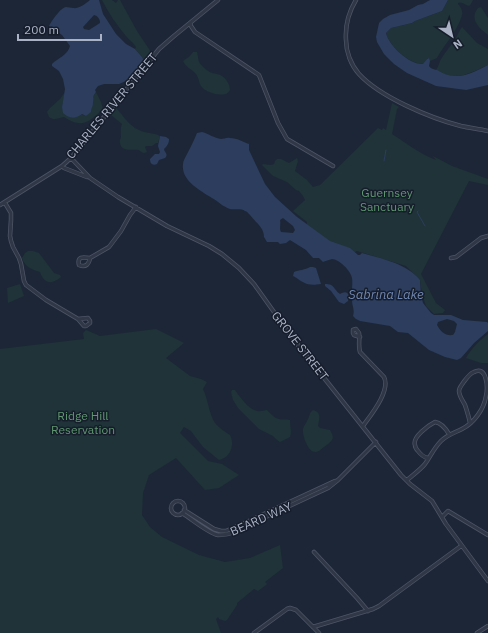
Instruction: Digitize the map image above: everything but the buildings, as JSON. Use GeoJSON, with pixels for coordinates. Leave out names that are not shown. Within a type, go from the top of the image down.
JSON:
{"type":"FeatureCollection","features":[{"type":"Feature","properties":{"kind":"street","name":"CHARLES RIVER STREET"},"geometry":{"type":"LineString","coordinates":[[0,205],[62,166],[71,158],[151,58],[164,44],[218,0]]}},
{"type":"Feature","properties":{"kind":"street"},"geometry":{"type":"LineString","coordinates":[[356,0],[349,14],[345,34],[348,54],[358,74],[378,90],[409,108],[461,126],[488,131]]}},
{"type":"Feature","properties":{"kind":"street"},"geometry":{"type":"LineString","coordinates":[[190,22],[195,32],[259,75],[278,123],[287,138],[333,166]]}},
{"type":"Feature","properties":{"kind":"street","name":"GROVE STREET"},"geometry":{"type":"LineString","coordinates":[[71,158],[90,178],[118,197],[167,226],[219,252],[239,268],[254,284],[290,334],[401,475],[432,501],[461,546],[488,582]]}},
{"type":"Feature","properties":{"kind":"street"},"geometry":{"type":"LineString","coordinates":[[62,166],[90,178]]}},
{"type":"Feature","properties":{"kind":"street"},"geometry":{"type":"LineString","coordinates":[[4,203],[11,214],[11,241],[19,258],[26,285],[46,300],[78,319]]}},
{"type":"Feature","properties":{"kind":"street"},"geometry":{"type":"LineString","coordinates":[[90,258],[110,247],[130,214],[136,207]]}},
{"type":"Feature","properties":{"kind":"street"},"geometry":{"type":"LineString","coordinates":[[451,258],[456,257],[481,238],[488,236]]}},
{"type":"Feature","properties":{"kind":"street"},"geometry":{"type":"LineString","coordinates":[[360,337],[360,352],[384,377],[385,380],[379,403],[363,426]]}},
{"type":"Feature","properties":{"kind":"street"},"geometry":{"type":"LineString","coordinates":[[407,480],[420,469],[440,442],[450,434],[464,428],[470,423],[480,412],[486,395],[487,382],[483,372],[479,371],[475,371],[471,374],[459,390],[459,394],[465,405],[470,423]]}},
{"type":"Feature","properties":{"kind":"street"},"geometry":{"type":"LineString","coordinates":[[425,463],[423,457],[415,447],[414,443],[417,436],[433,423],[438,422],[450,434]]}},
{"type":"Feature","properties":{"kind":"street","name":"BEARD WAY"},"geometry":{"type":"LineString","coordinates":[[183,512],[212,532],[226,535],[258,522],[328,488],[376,442]]}},
{"type":"Feature","properties":{"kind":"street"},"geometry":{"type":"LineString","coordinates":[[423,457],[428,458]]}},
{"type":"Feature","properties":{"kind":"street","name":"BEARD WAY"},"geometry":{"type":"LineString","coordinates":[[176,501],[180,501],[184,505],[183,512],[177,515],[173,513],[170,509],[171,504],[176,501]]}},
{"type":"Feature","properties":{"kind":"street"},"geometry":{"type":"LineString","coordinates":[[442,517],[448,511],[488,535]]}},
{"type":"Feature","properties":{"kind":"street"},"geometry":{"type":"LineString","coordinates":[[313,627],[368,611],[379,606],[461,546]]}},
{"type":"Feature","properties":{"kind":"street"},"geometry":{"type":"LineString","coordinates":[[314,552],[368,611]]}},
{"type":"Feature","properties":{"kind":"street"},"geometry":{"type":"LineString","coordinates":[[254,633],[290,608],[296,610],[319,633]]}},
{"type":"Feature","properties":{"kind":"street"},"geometry":{"type":"LineString","coordinates":[[477,633],[488,626]]}},
{"type":"Feature","properties":{"kind":"green space"},"geometry":{"type":"Polygon","coordinates":[[[102,0],[112,0],[116,3],[120,0],[137,31],[151,52],[144,61],[135,49],[135,45],[115,22],[102,0]]]}},
{"type":"Feature","properties":{"kind":"green space"},"geometry":{"type":"Polygon","coordinates":[[[448,0],[473,0],[469,6],[458,3],[462,9],[462,16],[455,31],[437,58],[430,61],[428,58],[424,64],[413,61],[401,54],[391,43],[386,33],[391,28],[412,23],[442,11],[448,0]]]}},
{"type":"Feature","properties":{"kind":"green space"},"geometry":{"type":"Polygon","coordinates":[[[481,7],[488,18],[488,35],[476,23],[474,16],[478,8],[481,7]]]}},
{"type":"Feature","properties":{"kind":"green space"},"geometry":{"type":"Polygon","coordinates":[[[462,27],[477,43],[488,49],[488,65],[458,76],[447,75],[436,70],[462,27]]]}},
{"type":"Feature","properties":{"kind":"green space"},"geometry":{"type":"Polygon","coordinates":[[[193,52],[197,52],[199,62],[202,66],[210,72],[222,76],[226,80],[230,87],[228,93],[215,94],[205,90],[201,86],[196,74],[183,61],[193,52]]]}},
{"type":"Feature","properties":{"kind":"green space"},"geometry":{"type":"Polygon","coordinates":[[[65,92],[62,107],[86,116],[93,103],[93,97],[96,92],[103,109],[94,117],[81,123],[70,121],[64,117],[53,119],[49,117],[47,112],[65,92]]]}},
{"type":"Feature","properties":{"kind":"green space","name":"Guernsey Sanctuary"},"geometry":{"type":"Polygon","coordinates":[[[392,103],[399,107],[397,109],[392,134],[430,158],[436,160],[433,156],[452,166],[488,179],[488,185],[469,181],[421,274],[436,303],[445,310],[443,313],[434,314],[426,306],[420,280],[406,266],[357,251],[353,253],[328,241],[307,226],[307,222],[293,211],[305,200],[303,196],[287,182],[273,176],[262,165],[274,164],[277,159],[281,159],[289,163],[297,158],[298,161],[295,171],[307,180],[313,187],[320,185],[378,128],[382,130],[383,128],[386,130],[392,103]]]}},
{"type":"Feature","properties":{"kind":"green space"},"geometry":{"type":"Polygon","coordinates":[[[116,108],[135,128],[160,136],[158,143],[152,146],[146,146],[147,152],[144,153],[139,150],[127,150],[122,148],[120,141],[122,124],[110,113],[116,108]]]}},
{"type":"Feature","properties":{"kind":"green space"},"geometry":{"type":"Polygon","coordinates":[[[28,251],[39,253],[54,273],[60,275],[61,277],[58,280],[51,282],[46,281],[40,272],[29,267],[23,261],[22,258],[28,251]]]}},
{"type":"Feature","properties":{"kind":"green space"},"geometry":{"type":"Polygon","coordinates":[[[20,284],[24,296],[8,303],[7,288],[20,284]]]}},
{"type":"Feature","properties":{"kind":"green space","name":"Ridge Hill Reservation"},"geometry":{"type":"Polygon","coordinates":[[[156,329],[184,343],[166,358],[190,376],[207,382],[203,389],[211,415],[215,423],[230,435],[232,448],[225,458],[219,460],[203,447],[191,431],[184,427],[180,433],[208,461],[222,464],[239,475],[219,488],[205,490],[176,458],[149,475],[143,493],[142,515],[150,527],[162,537],[199,555],[225,562],[250,558],[280,545],[283,568],[265,582],[267,584],[266,585],[258,591],[254,589],[237,603],[227,620],[225,621],[219,619],[218,617],[216,619],[221,633],[0,633],[0,349],[84,339],[83,333],[86,330],[100,336],[156,329]]]}},
{"type":"Feature","properties":{"kind":"green space"},"geometry":{"type":"Polygon","coordinates":[[[488,334],[488,363],[481,363],[466,358],[481,339],[488,334]]]}},
{"type":"Feature","properties":{"kind":"green space"},"geometry":{"type":"Polygon","coordinates":[[[232,390],[235,390],[244,402],[254,410],[267,410],[277,418],[290,420],[290,437],[280,442],[273,436],[259,429],[238,408],[233,400],[232,390]]]}},
{"type":"Feature","properties":{"kind":"green space"},"geometry":{"type":"Polygon","coordinates":[[[313,410],[319,414],[318,426],[320,428],[330,430],[333,438],[328,444],[316,452],[313,452],[308,447],[303,432],[304,426],[313,410]]]}},
{"type":"Feature","properties":{"kind":"water"},"geometry":{"type":"Polygon","coordinates":[[[90,0],[99,0],[103,14],[116,34],[126,44],[135,49],[144,61],[126,81],[119,84],[104,84],[98,86],[95,90],[96,92],[91,112],[86,116],[82,114],[72,118],[63,113],[62,107],[65,89],[63,79],[59,71],[52,66],[52,64],[67,52],[70,46],[62,35],[49,26],[62,9],[66,7],[77,8],[90,0]],[[95,15],[83,27],[84,29],[89,30],[100,23],[100,20],[95,15]]]}},
{"type":"Feature","properties":{"kind":"water"},"geometry":{"type":"Polygon","coordinates":[[[430,0],[448,0],[442,11],[412,23],[391,28],[386,33],[391,43],[406,58],[423,64],[429,58],[429,66],[432,69],[450,75],[459,76],[468,74],[488,65],[488,85],[466,90],[436,86],[407,73],[394,64],[384,54],[377,42],[376,37],[379,23],[390,15],[409,10],[430,0]]]}},
{"type":"Feature","properties":{"kind":"water","name":"Sabrina Lake"},"geometry":{"type":"Polygon","coordinates":[[[202,132],[216,138],[235,139],[249,144],[249,150],[265,184],[275,197],[297,217],[330,241],[350,248],[358,255],[362,253],[378,257],[408,269],[420,280],[423,303],[434,315],[451,315],[463,320],[487,322],[488,331],[474,343],[461,358],[457,360],[445,357],[429,350],[408,333],[398,332],[390,326],[356,319],[353,316],[352,278],[347,269],[341,263],[332,259],[323,262],[319,258],[313,258],[306,250],[290,240],[286,243],[280,244],[278,242],[267,242],[264,237],[263,230],[248,212],[225,207],[188,180],[183,170],[183,163],[197,133],[202,132]],[[283,218],[280,220],[281,232],[293,233],[295,230],[293,226],[283,218]],[[447,319],[438,322],[437,325],[444,333],[453,335],[457,324],[454,321],[447,319]]]}},
{"type":"Feature","properties":{"kind":"water"},"geometry":{"type":"Polygon","coordinates":[[[160,136],[169,139],[168,145],[164,149],[167,155],[165,158],[159,160],[155,165],[151,163],[150,159],[155,154],[159,154],[160,152],[158,146],[160,136]]]}},
{"type":"Feature","properties":{"kind":"water"},"geometry":{"type":"Polygon","coordinates":[[[310,267],[316,268],[321,284],[307,284],[293,276],[294,272],[310,267]]]}},
{"type":"Feature","properties":{"kind":"water"},"geometry":{"type":"Polygon","coordinates":[[[325,284],[332,286],[340,294],[344,292],[347,293],[349,296],[348,301],[344,304],[339,302],[331,291],[325,286],[325,284]]]}},
{"type":"Feature","properties":{"kind":"waterway"},"geometry":{"type":"LineString","coordinates":[[384,161],[386,150]]}},
{"type":"Feature","properties":{"kind":"waterway"},"geometry":{"type":"LineString","coordinates":[[418,211],[417,212],[425,226]]}}]}
